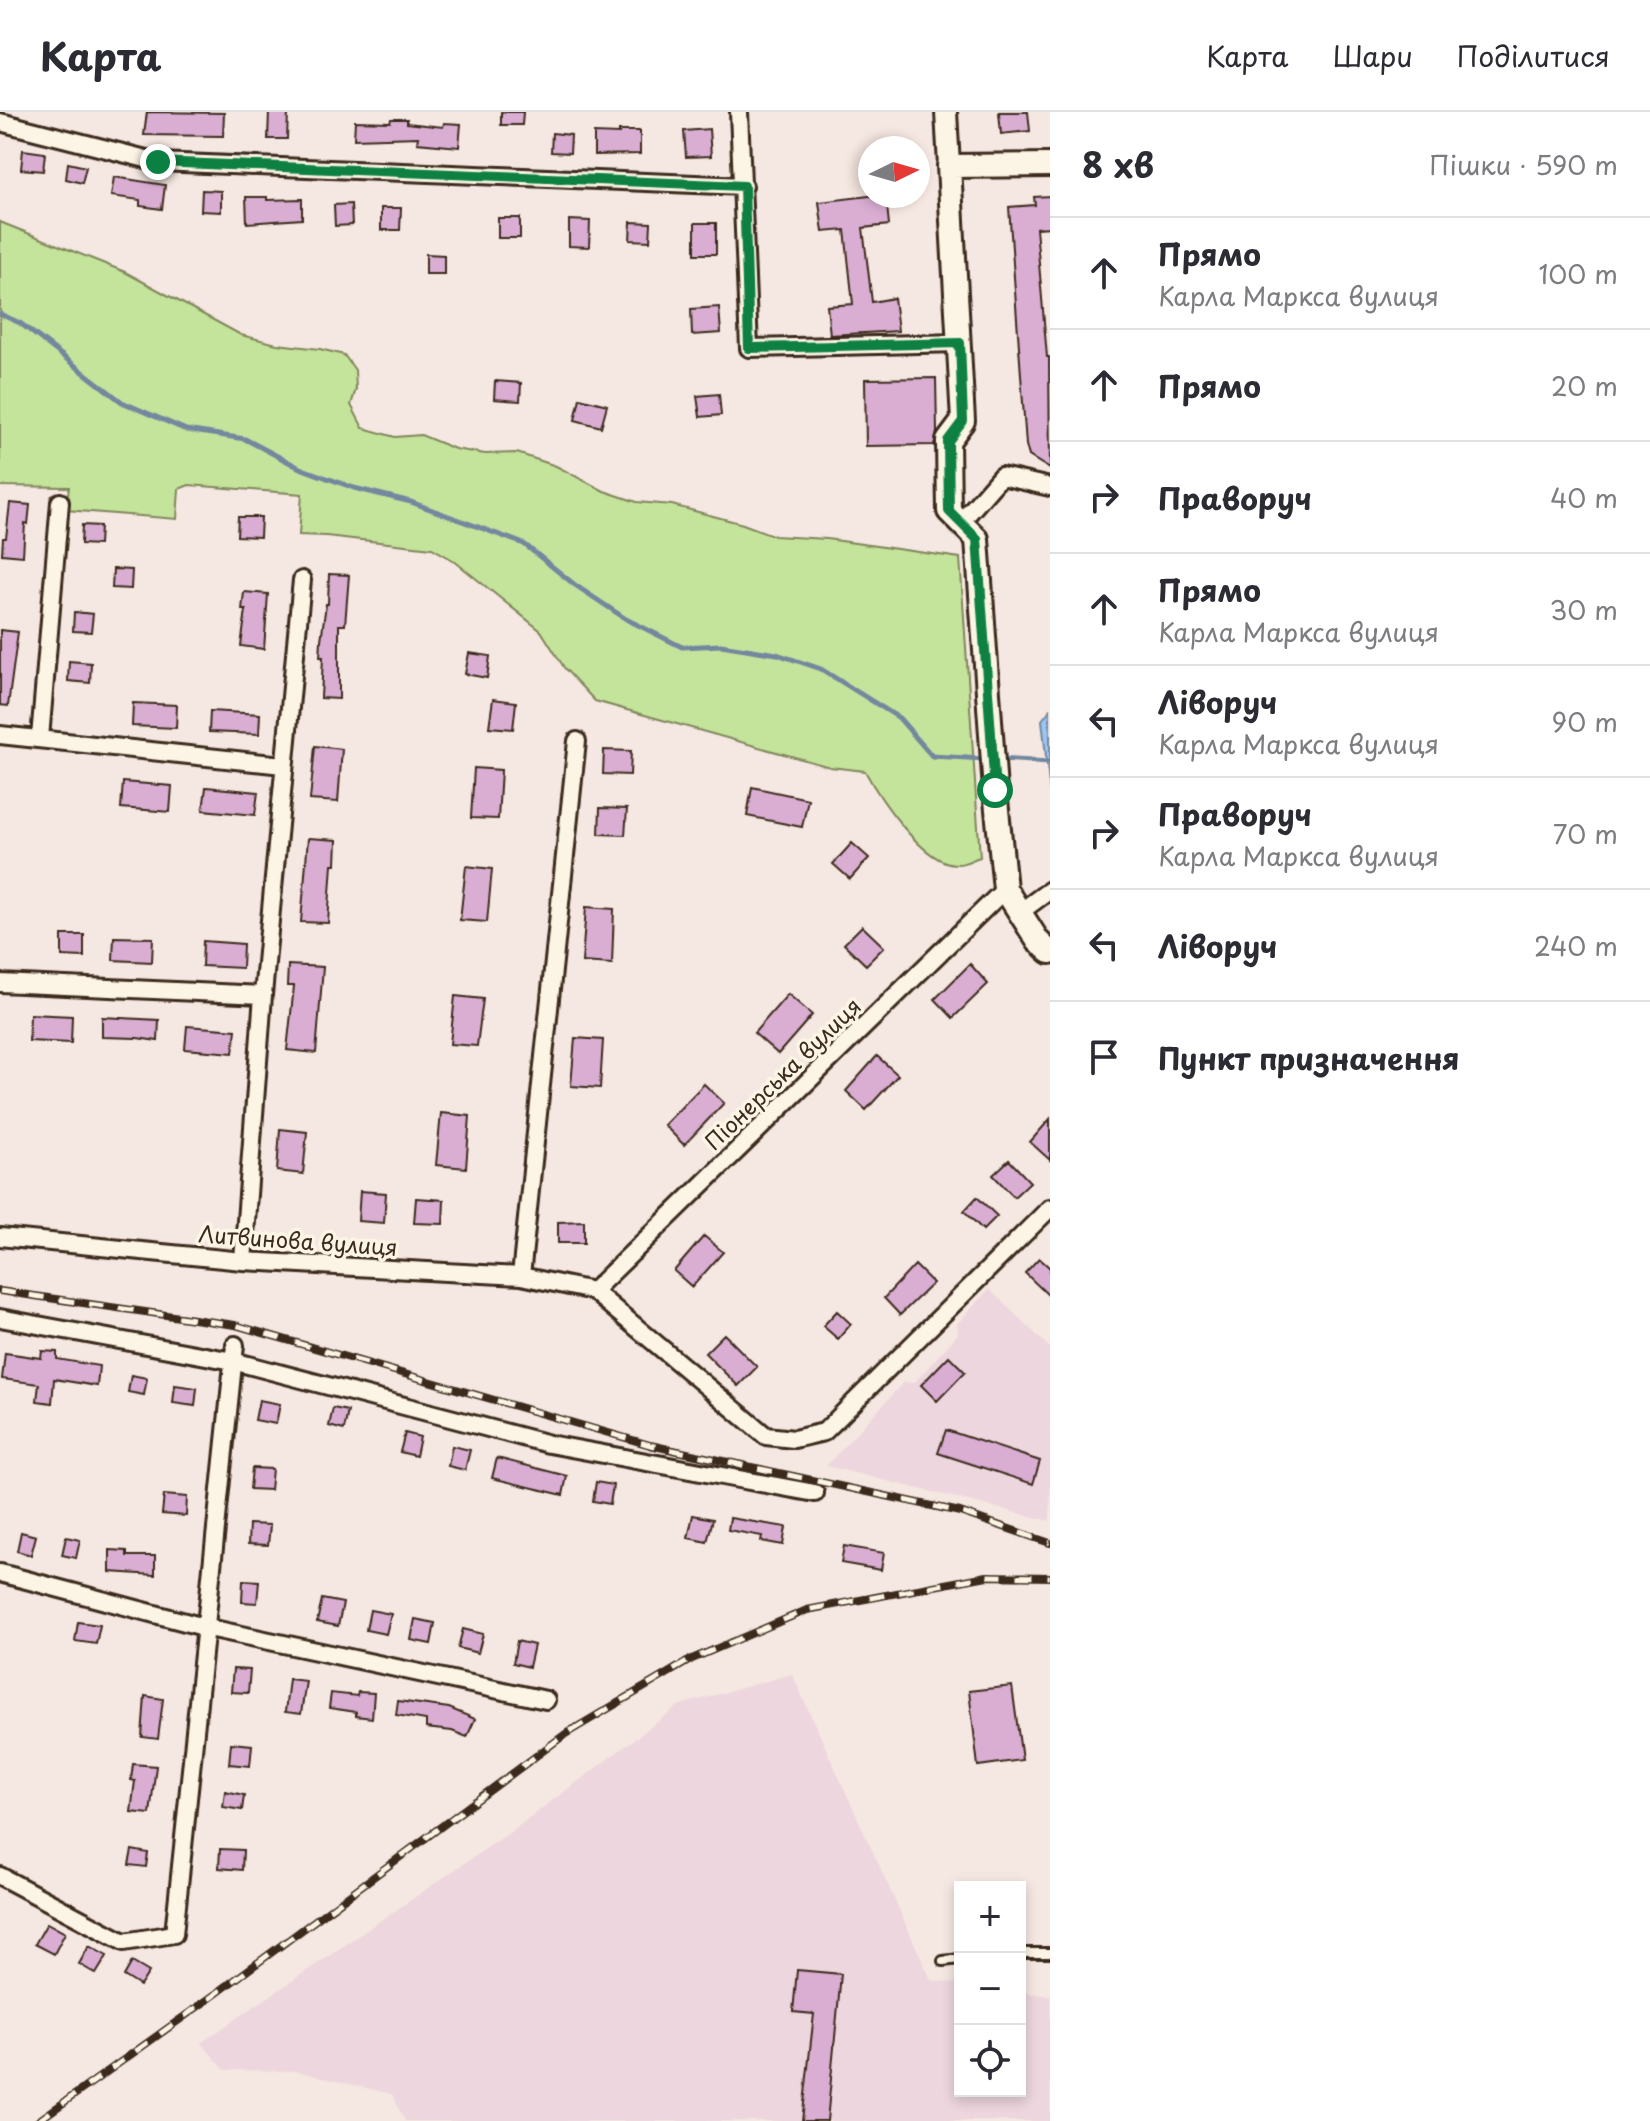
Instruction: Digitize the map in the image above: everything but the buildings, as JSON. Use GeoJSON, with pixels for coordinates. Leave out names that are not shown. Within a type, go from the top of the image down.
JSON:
{"type":"FeatureCollection","features":[{"type":"Feature","properties":{"kind":"main road"},"geometry":{"type":"LineString","coordinates":[[1050,165],[949,166],[963,421],[948,441],[949,511],[977,539],[1005,889],[1038,941],[1050,952]]}},
{"type":"Feature","properties":{"kind":"street"},"geometry":{"type":"LineString","coordinates":[[739,112],[749,348],[960,343]]}},
{"type":"Feature","properties":{"kind":"street"},"geometry":{"type":"LineString","coordinates":[[946,112],[949,166]]}},
{"type":"Feature","properties":{"kind":"street"},"geometry":{"type":"LineString","coordinates":[[0,122],[158,162],[744,186]]}},
{"type":"Feature","properties":{"kind":"street"},"geometry":{"type":"LineString","coordinates":[[960,523],[1001,476],[1050,487]]}},
{"type":"Feature","properties":{"kind":"street"},"geometry":{"type":"LineString","coordinates":[[40,738],[60,502]]}},
{"type":"Feature","properties":{"kind":"street"},"geometry":{"type":"LineString","coordinates":[[243,1261],[263,995],[302,580]]}},
{"type":"Feature","properties":{"kind":"street"},"geometry":{"type":"LineString","coordinates":[[0,735],[283,765]]}},
{"type":"Feature","properties":{"kind":"street"},"geometry":{"type":"LineString","coordinates":[[521,1276],[577,741]]}},
{"type":"Feature","properties":{"kind":"street","name":"Піонерська вулиця"},"geometry":{"type":"LineString","coordinates":[[593,1291],[1005,889]]}},
{"type":"Feature","properties":{"kind":"street"},"geometry":{"type":"LineString","coordinates":[[1020,912],[1050,890]]}},
{"type":"Feature","properties":{"kind":"street"},"geometry":{"type":"LineString","coordinates":[[0,983],[263,995]]}},
{"type":"Feature","properties":{"kind":"street"},"geometry":{"type":"LineString","coordinates":[[593,1291],[766,1436],[794,1439],[824,1432],[1050,1208]]}},
{"type":"Feature","properties":{"kind":"street","name":"Литвинова вулиця"},"geometry":{"type":"LineString","coordinates":[[0,1237],[243,1261],[521,1276],[593,1291]]}},
{"type":"Feature","properties":{"kind":"street"},"geometry":{"type":"LineString","coordinates":[[0,1318],[234,1353],[549,1444],[815,1493]]}},
{"type":"Feature","properties":{"kind":"street"},"geometry":{"type":"LineString","coordinates":[[0,1876],[124,1942],[174,1934],[234,1353]]}},
{"type":"Feature","properties":{"kind":"street"},"geometry":{"type":"LineString","coordinates":[[0,1573],[204,1627],[546,1700]]}},
{"type":"Feature","properties":{"kind":"lane"},"geometry":{"type":"LineString","coordinates":[[1026,1953],[1050,1953]]}},
{"type":"Feature","properties":{"kind":"lane"},"geometry":{"type":"LineString","coordinates":[[943,1961],[954,1960]]}},
{"type":"Feature","properties":{"kind":"shaded area"},"geometry":{"type":"Polygon","coordinates":[[[989,1289],[1050,1348],[1050,1521],[826,1466],[904,1382],[914,1383],[958,1334],[957,1324],[989,1289]]]}},
{"type":"Feature","properties":{"kind":"shaded area"},"geometry":{"type":"Polygon","coordinates":[[[792,1674],[931,1980],[954,1983],[954,2097],[1026,2097],[1026,1993],[1050,1996],[1050,2121],[405,2121],[392,2094],[295,2071],[225,2070],[201,2043],[509,1833],[680,1705],[792,1674]]]}},
{"type":"Feature","properties":{"kind":"green space"},"geometry":{"type":"Polygon","coordinates":[[[0,222],[125,272],[241,335],[344,355],[355,370],[356,389],[351,405],[363,428],[395,437],[421,435],[455,449],[485,454],[517,453],[556,466],[604,491],[637,502],[672,505],[775,536],[827,539],[960,558],[980,857],[956,864],[930,853],[903,827],[865,771],[830,767],[595,701],[565,669],[541,631],[453,560],[432,548],[299,535],[302,494],[189,485],[179,489],[177,519],[66,510],[69,487],[0,486],[0,222]]]}},
{"type":"Feature","properties":{"kind":"water"},"geometry":{"type":"Polygon","coordinates":[[[1050,710],[1050,793],[1042,720],[1050,710]]]}},
{"type":"Feature","properties":{"kind":"waterway"},"geometry":{"type":"LineString","coordinates":[[0,314],[20,323],[122,402],[186,430],[245,439],[300,468],[354,488],[411,502],[524,544],[575,585],[626,619],[682,647],[721,645],[777,654],[821,669],[899,718],[932,756],[985,759]]}},
{"type":"Feature","properties":{"kind":"waterway"},"geometry":{"type":"LineString","coordinates":[[999,759],[1050,762]]}},
{"type":"Feature","properties":{"kind":"railway"},"geometry":{"type":"LineString","coordinates":[[0,1291],[235,1325],[650,1445],[960,1512],[1050,1543]]}},
{"type":"Feature","properties":{"kind":"railway"},"geometry":{"type":"LineString","coordinates":[[38,2121],[217,1993],[567,1733],[692,1659],[807,1610],[987,1576],[1050,1577]]}},
{"type":"Feature","properties":{"kind":"route"},"geometry":{"type":"LineString","coordinates":[[158,162],[744,186],[749,348],[960,343],[963,421],[948,441],[949,511],[977,539],[995,790]]}}]}
